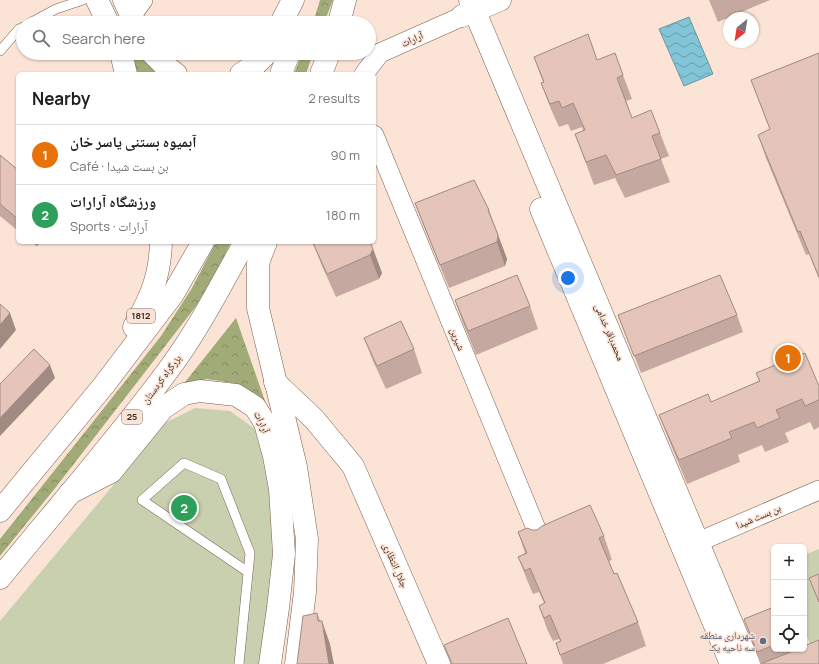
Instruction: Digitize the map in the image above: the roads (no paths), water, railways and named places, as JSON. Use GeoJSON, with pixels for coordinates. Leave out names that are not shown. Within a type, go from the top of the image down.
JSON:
{"type":"FeatureCollection","features":[{"type":"Feature","properties":{"kind":"main road"},"geometry":{"type":"LineString","coordinates":[[97,0],[105,16]]}},
{"type":"Feature","properties":{"kind":"main road"},"geometry":{"type":"LineString","coordinates":[[285,16],[293,0]]}},
{"type":"Feature","properties":{"kind":"main road"},"geometry":{"type":"LineString","coordinates":[[300,16],[305,0]]}},
{"type":"Feature","properties":{"kind":"main road"},"geometry":{"type":"LineString","coordinates":[[341,16],[345,0]]}},
{"type":"Feature","properties":{"kind":"main road"},"geometry":{"type":"LineString","coordinates":[[465,7],[500,0]]}},
{"type":"Feature","properties":{"kind":"main road","name":"محمدباقر خدامی"},"geometry":{"type":"LineString","coordinates":[[465,7],[698,542],[721,618],[731,664]]}},
{"type":"Feature","properties":{"kind":"main road","name":"محمدباقر خدامی"},"geometry":{"type":"LineString","coordinates":[[465,7],[721,618],[749,664]]}},
{"type":"Feature","properties":{"kind":"main road"},"geometry":{"type":"LineString","coordinates":[[123,60],[126,72]]}},
{"type":"Feature","properties":{"kind":"main road"},"geometry":{"type":"LineString","coordinates":[[159,60],[173,72]]}},
{"type":"Feature","properties":{"kind":"main road"},"geometry":{"type":"LineString","coordinates":[[244,72],[260,60]]}},
{"type":"Feature","properties":{"kind":"main road"},"geometry":{"type":"LineString","coordinates":[[282,72],[286,60]]}},
{"type":"Feature","properties":{"kind":"main road"},"geometry":{"type":"LineString","coordinates":[[322,72],[326,60]]}},
{"type":"Feature","properties":{"kind":"main road","name":"1812"},"geometry":{"type":"LineString","coordinates":[[104,385],[150,296],[158,276],[161,244]]}},
{"type":"Feature","properties":{"kind":"main road"},"geometry":{"type":"LineString","coordinates":[[0,511],[104,385],[173,294],[202,244]]}},
{"type":"Feature","properties":{"kind":"main road","name":"بزرگراه کردستان"},"geometry":{"type":"LineString","coordinates":[[0,578],[170,369],[198,326],[243,244]]}},
{"type":"Feature","properties":{"kind":"main road","name":"آرارات"},"geometry":{"type":"LineString","coordinates":[[265,244],[258,263],[258,308],[296,467],[308,539],[306,553],[305,592],[296,664]]}},
{"type":"Feature","properties":{"kind":"main road","name":"جلال انتظاری"},"geometry":{"type":"LineString","coordinates":[[275,382],[314,419],[353,466],[439,664]]}},
{"type":"Feature","properties":{"kind":"main road","name":"آرارات"},"geometry":{"type":"LineString","coordinates":[[70,493],[111,472],[163,408],[184,394],[200,391],[236,395],[255,407],[265,423],[274,456],[280,489],[284,554],[270,664]]}},
{"type":"Feature","properties":{"kind":"street","name":"آرارات"},"geometry":{"type":"LineString","coordinates":[[376,58],[380,53],[465,7]]}},
{"type":"Feature","properties":{"kind":"street","name":"آرارات"},"geometry":{"type":"LineString","coordinates":[[366,71],[375,60]]}},
{"type":"Feature","properties":{"kind":"street","name":"شیرین"},"geometry":{"type":"LineString","coordinates":[[376,140],[542,543]]}},
{"type":"Feature","properties":{"kind":"street","name":"بن بست شیدا"},"geometry":{"type":"LineString","coordinates":[[698,542],[819,490]]}},
{"type":"Feature","properties":{"kind":"lane"},"geometry":{"type":"LineString","coordinates":[[43,16],[56,9],[83,0]]}},
{"type":"Feature","properties":{"kind":"lane"},"geometry":{"type":"LineString","coordinates":[[0,51],[16,32]]}},
{"type":"Feature","properties":{"kind":"lane"},"geometry":{"type":"LineString","coordinates":[[239,664],[250,553],[221,479],[184,463],[142,500],[248,572]]}},
{"type":"Feature","properties":{"kind":"water"},"geometry":{"type":"Polygon","coordinates":[[[689,17],[713,74],[684,86],[659,29],[689,17]]]}},
{"type":"Feature","properties":{"kind":"place","name":"آبمیوه بستنی یاسر خان"},"geometry":{"type":"Point","coordinates":[788,358]}},
{"type":"Feature","properties":{"kind":"place","name":"ورزشگاه آرارات"},"geometry":{"type":"Point","coordinates":[184,508]}},
{"type":"Feature","properties":{"kind":"place","name":"شهرداری منطقه سه ناحیه یک"},"geometry":{"type":"Point","coordinates":[763,641]}}]}
